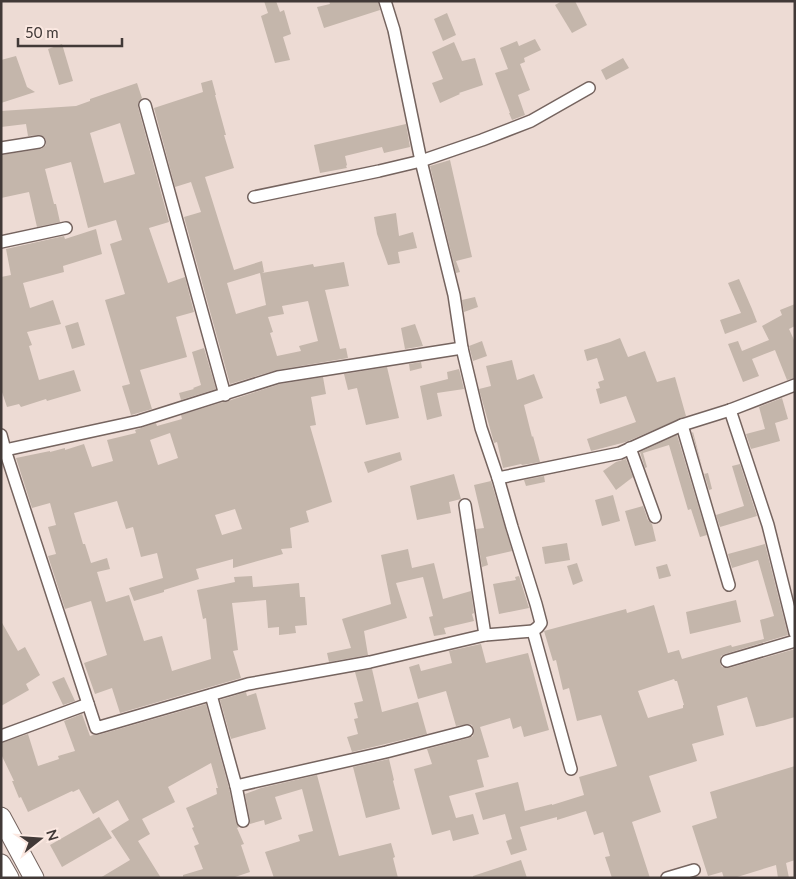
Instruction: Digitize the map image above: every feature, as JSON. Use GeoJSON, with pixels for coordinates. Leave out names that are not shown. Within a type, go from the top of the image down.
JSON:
{"type":"FeatureCollection","features":[{"type":"Feature","properties":{"kind":"highway"},"geometry":{"type":"LineString","coordinates":[[1,817],[34,878]]}},
{"type":"Feature","properties":{"kind":"highway"},"geometry":{"type":"LineString","coordinates":[[1,864],[9,878]]}},
{"type":"Feature","properties":{"kind":"street"},"geometry":{"type":"LineString","coordinates":[[1,434],[3,451],[96,728],[248,684],[370,662],[485,635],[533,630],[538,627],[540,623],[536,604],[481,428],[462,348],[454,295],[421,161],[394,30],[385,1]]}},
{"type":"Feature","properties":{"kind":"street"},"geometry":{"type":"LineString","coordinates":[[254,197],[421,161],[531,121],[590,88]]}},
{"type":"Feature","properties":{"kind":"street"},"geometry":{"type":"LineString","coordinates":[[145,105],[225,394]]}},
{"type":"Feature","properties":{"kind":"street"},"geometry":{"type":"LineString","coordinates":[[1,148],[39,142]]}},
{"type":"Feature","properties":{"kind":"street"},"geometry":{"type":"LineString","coordinates":[[1,242],[66,228]]}},
{"type":"Feature","properties":{"kind":"street"},"geometry":{"type":"LineString","coordinates":[[3,451],[139,422],[278,377],[462,348]]}},
{"type":"Feature","properties":{"kind":"street"},"geometry":{"type":"LineString","coordinates":[[498,478],[620,453],[682,425],[730,410],[795,385]]}},
{"type":"Feature","properties":{"kind":"street"},"geometry":{"type":"LineString","coordinates":[[730,410],[768,525],[795,633]]}},
{"type":"Feature","properties":{"kind":"street"},"geometry":{"type":"LineString","coordinates":[[682,425],[729,586]]}},
{"type":"Feature","properties":{"kind":"street"},"geometry":{"type":"LineString","coordinates":[[630,448],[655,517]]}},
{"type":"Feature","properties":{"kind":"street"},"geometry":{"type":"LineString","coordinates":[[465,505],[485,635]]}},
{"type":"Feature","properties":{"kind":"street"},"geometry":{"type":"LineString","coordinates":[[533,630],[571,769]]}},
{"type":"Feature","properties":{"kind":"street"},"geometry":{"type":"LineString","coordinates":[[727,661],[795,641]]}},
{"type":"Feature","properties":{"kind":"street"},"geometry":{"type":"LineString","coordinates":[[211,695],[236,786],[243,821]]}},
{"type":"Feature","properties":{"kind":"street"},"geometry":{"type":"LineString","coordinates":[[1,736],[88,704]]}},
{"type":"Feature","properties":{"kind":"street"},"geometry":{"type":"LineString","coordinates":[[236,786],[386,752],[467,731]]}},
{"type":"Feature","properties":{"kind":"street"},"geometry":{"type":"LineString","coordinates":[[667,878],[694,870]]}},
{"type":"Feature","properties":{"kind":"building"},"geometry":{"type":"Polygon","coordinates":[[[264,1],[276,1],[280,12],[284,10],[291,34],[283,37],[290,60],[275,63],[261,16],[268,13],[264,1]]]}},
{"type":"Feature","properties":{"kind":"building"},"geometry":{"type":"Polygon","coordinates":[[[329,1],[378,1],[380,10],[324,28],[317,7],[330,4],[329,1]]]}},
{"type":"Feature","properties":{"kind":"building"},"geometry":{"type":"Polygon","coordinates":[[[562,1],[575,1],[587,25],[572,33],[555,5],[562,1]]]}},
{"type":"Feature","properties":{"kind":"building"},"geometry":{"type":"Polygon","coordinates":[[[447,13],[456,35],[443,41],[434,19],[447,13]]]}},
{"type":"Feature","properties":{"kind":"building"},"geometry":{"type":"Polygon","coordinates":[[[535,39],[541,50],[524,58],[525,62],[520,64],[530,90],[518,95],[525,115],[512,120],[495,73],[508,69],[500,48],[517,41],[519,46],[535,39]]]}},
{"type":"Feature","properties":{"kind":"building"},"geometry":{"type":"Polygon","coordinates":[[[454,42],[462,61],[475,58],[483,85],[459,93],[440,103],[432,83],[443,79],[432,52],[454,42]]]}},
{"type":"Feature","properties":{"kind":"building"},"geometry":{"type":"Polygon","coordinates":[[[62,44],[73,81],[59,85],[48,49],[62,44]]]}},
{"type":"Feature","properties":{"kind":"building"},"geometry":{"type":"Polygon","coordinates":[[[16,56],[27,87],[35,92],[1,103],[1,60],[16,56]]]}},
{"type":"Feature","properties":{"kind":"building"},"geometry":{"type":"Polygon","coordinates":[[[623,58],[629,68],[606,80],[601,70],[623,58]]]}},
{"type":"Feature","properties":{"kind":"building"},"geometry":{"type":"Polygon","coordinates":[[[212,80],[226,135],[224,135],[234,168],[205,177],[234,270],[262,261],[264,272],[262,273],[313,264],[314,267],[344,262],[349,286],[325,290],[340,349],[346,348],[348,358],[277,370],[230,384],[184,217],[201,212],[191,182],[175,187],[154,108],[203,92],[201,83],[212,80]],[[260,273],[227,283],[236,314],[266,305],[260,273]],[[308,301],[282,306],[284,314],[268,317],[273,332],[270,333],[277,356],[301,351],[299,346],[318,341],[308,301]]]}},
{"type":"Feature","properties":{"kind":"building"},"geometry":{"type":"Polygon","coordinates":[[[137,83],[142,98],[138,103],[138,107],[169,222],[149,228],[168,283],[185,277],[194,312],[176,317],[187,357],[140,370],[152,409],[131,415],[122,386],[130,384],[105,300],[125,294],[110,244],[122,240],[116,220],[88,228],[71,162],[45,169],[60,222],[37,227],[29,192],[1,198],[1,155],[41,149],[46,145],[46,141],[41,135],[28,136],[26,124],[1,127],[1,111],[76,106],[90,101],[90,99],[137,83]],[[120,123],[90,133],[104,183],[135,174],[120,123]]]}},
{"type":"Feature","properties":{"kind":"building"},"geometry":{"type":"Polygon","coordinates":[[[406,124],[410,147],[384,153],[382,147],[345,156],[347,168],[320,173],[314,145],[406,124]]]}},
{"type":"Feature","properties":{"kind":"building"},"geometry":{"type":"Polygon","coordinates":[[[450,160],[472,257],[456,261],[460,272],[456,273],[430,166],[450,160]]]}},
{"type":"Feature","properties":{"kind":"building"},"geometry":{"type":"Polygon","coordinates":[[[396,213],[399,236],[413,232],[417,248],[398,252],[400,263],[388,265],[377,234],[374,217],[396,213]]]}},
{"type":"Feature","properties":{"kind":"building"},"geometry":{"type":"Polygon","coordinates":[[[96,229],[102,254],[63,266],[64,272],[23,283],[30,308],[53,300],[61,324],[27,332],[32,345],[29,346],[39,380],[74,370],[81,391],[21,407],[19,404],[7,407],[1,389],[1,277],[11,275],[6,249],[64,236],[65,239],[96,229]]]}},
{"type":"Feature","properties":{"kind":"building"},"geometry":{"type":"Polygon","coordinates":[[[739,279],[757,322],[725,334],[720,320],[741,313],[728,283],[739,279]]]}},
{"type":"Feature","properties":{"kind":"building"},"geometry":{"type":"Polygon","coordinates":[[[475,297],[478,307],[464,312],[462,300],[475,297]]]}},
{"type":"Feature","properties":{"kind":"building"},"geometry":{"type":"Polygon","coordinates":[[[795,304],[795,326],[789,329],[795,342],[795,378],[787,380],[775,350],[752,359],[759,376],[743,382],[728,344],[738,341],[742,351],[769,340],[762,326],[782,315],[780,310],[795,304]]]}},
{"type":"Feature","properties":{"kind":"building"},"geometry":{"type":"Polygon","coordinates":[[[78,322],[85,345],[72,349],[65,326],[78,322]]]}},
{"type":"Feature","properties":{"kind":"building"},"geometry":{"type":"Polygon","coordinates":[[[415,324],[423,346],[405,349],[401,328],[415,324]]]}},
{"type":"Feature","properties":{"kind":"building"},"geometry":{"type":"Polygon","coordinates":[[[620,338],[628,357],[645,351],[657,382],[675,377],[686,416],[626,442],[591,451],[587,439],[636,422],[626,396],[600,404],[596,389],[600,388],[598,382],[604,380],[597,358],[587,361],[584,350],[620,338]]]}},
{"type":"Feature","properties":{"kind":"building"},"geometry":{"type":"Polygon","coordinates":[[[482,341],[487,356],[473,361],[469,346],[482,341]]]}},
{"type":"Feature","properties":{"kind":"building"},"geometry":{"type":"Polygon","coordinates":[[[204,348],[216,389],[181,400],[179,393],[201,385],[192,352],[204,348]]]}},
{"type":"Feature","properties":{"kind":"building"},"geometry":{"type":"Polygon","coordinates":[[[512,360],[517,380],[534,374],[543,398],[524,405],[540,462],[503,468],[497,442],[494,443],[479,389],[491,386],[486,366],[512,360]]]}},
{"type":"Feature","properties":{"kind":"building"},"geometry":{"type":"Polygon","coordinates":[[[421,362],[422,368],[410,371],[409,364],[421,362]]]}},
{"type":"Feature","properties":{"kind":"building"},"geometry":{"type":"Polygon","coordinates":[[[387,367],[399,418],[366,425],[357,388],[348,390],[344,374],[387,367]]]}},
{"type":"Feature","properties":{"kind":"building"},"geometry":{"type":"Polygon","coordinates":[[[459,369],[464,389],[437,393],[442,416],[427,420],[420,386],[448,379],[447,372],[459,369]]]}},
{"type":"Feature","properties":{"kind":"building"},"geometry":{"type":"Polygon","coordinates":[[[323,377],[326,394],[311,397],[316,425],[310,426],[332,502],[306,511],[309,522],[290,528],[292,548],[281,549],[283,554],[233,568],[233,559],[196,569],[199,579],[134,601],[129,588],[163,578],[157,553],[141,557],[133,527],[126,529],[117,501],[74,513],[91,563],[107,558],[110,569],[97,572],[106,602],[129,595],[144,641],[162,636],[172,671],[211,659],[206,618],[203,619],[197,590],[235,582],[234,577],[252,576],[253,587],[299,583],[300,597],[305,597],[307,625],[295,626],[296,633],[279,635],[279,627],[268,628],[266,600],[232,603],[238,650],[233,651],[241,678],[120,713],[112,688],[95,694],[84,663],[107,655],[91,601],[65,609],[48,556],[56,554],[48,527],[56,525],[50,503],[32,508],[16,458],[65,448],[65,450],[84,444],[92,467],[113,461],[107,440],[136,433],[135,430],[156,423],[157,426],[182,419],[181,415],[280,384],[323,377]],[[170,433],[150,440],[158,465],[178,458],[170,433]],[[235,509],[215,515],[222,535],[242,529],[235,509]]]}},
{"type":"Feature","properties":{"kind":"building"},"geometry":{"type":"Polygon","coordinates":[[[782,398],[788,419],[775,423],[780,441],[751,449],[746,434],[765,429],[759,407],[782,398]]]}},
{"type":"Feature","properties":{"kind":"building"},"geometry":{"type":"Polygon","coordinates":[[[693,432],[702,468],[692,433],[693,432]]]}},
{"type":"Feature","properties":{"kind":"building"},"geometry":{"type":"Polygon","coordinates":[[[677,435],[707,535],[700,537],[691,509],[688,510],[669,445],[643,453],[647,467],[645,468],[640,452],[677,435]]]}},
{"type":"Feature","properties":{"kind":"building"},"geometry":{"type":"Polygon","coordinates":[[[400,452],[402,460],[368,473],[364,462],[400,452]]]}},
{"type":"Feature","properties":{"kind":"building"},"geometry":{"type":"Polygon","coordinates":[[[626,459],[633,477],[616,490],[603,471],[616,462],[626,459]]]}},
{"type":"Feature","properties":{"kind":"building"},"geometry":{"type":"Polygon","coordinates":[[[740,464],[757,516],[720,527],[716,515],[744,506],[732,466],[740,464]]]}},
{"type":"Feature","properties":{"kind":"building"},"geometry":{"type":"Polygon","coordinates":[[[708,473],[712,489],[709,490],[704,474],[708,473]]]}},
{"type":"Feature","properties":{"kind":"building"},"geometry":{"type":"Polygon","coordinates":[[[454,474],[461,499],[449,502],[451,513],[417,520],[410,486],[454,474]]]}},
{"type":"Feature","properties":{"kind":"building"},"geometry":{"type":"Polygon","coordinates":[[[544,476],[545,482],[526,486],[524,480],[544,476]]]}},
{"type":"Feature","properties":{"kind":"building"},"geometry":{"type":"Polygon","coordinates":[[[491,481],[512,551],[486,557],[488,565],[482,567],[476,529],[484,528],[474,485],[491,481]]]}},
{"type":"Feature","properties":{"kind":"building"},"geometry":{"type":"Polygon","coordinates":[[[613,495],[620,521],[602,526],[595,500],[613,495]]]}},
{"type":"Feature","properties":{"kind":"building"},"geometry":{"type":"Polygon","coordinates":[[[643,506],[648,520],[652,524],[656,541],[635,546],[625,511],[643,506]]]}},
{"type":"Feature","properties":{"kind":"building"},"geometry":{"type":"Polygon","coordinates":[[[567,543],[570,560],[545,564],[542,547],[567,543]]]}},
{"type":"Feature","properties":{"kind":"building"},"geometry":{"type":"Polygon","coordinates":[[[765,544],[788,635],[725,654],[721,656],[720,663],[722,667],[729,668],[795,649],[795,717],[756,727],[747,697],[717,706],[724,735],[692,744],[697,761],[649,776],[661,812],[632,822],[650,878],[612,878],[605,857],[610,856],[603,832],[594,835],[586,811],[557,820],[557,817],[520,827],[527,850],[511,855],[506,841],[512,839],[505,814],[483,820],[475,793],[518,782],[525,811],[584,795],[579,777],[617,766],[601,715],[577,721],[569,688],[563,690],[556,660],[553,661],[544,631],[626,609],[627,613],[654,605],[668,653],[679,650],[682,659],[731,645],[732,647],[764,639],[760,620],[774,616],[758,560],[732,568],[728,554],[765,544]],[[674,679],[638,691],[648,718],[683,708],[684,705],[677,681],[674,679]]]}},
{"type":"Feature","properties":{"kind":"building"},"geometry":{"type":"Polygon","coordinates":[[[408,549],[412,568],[434,563],[443,599],[471,591],[474,621],[444,628],[446,634],[434,636],[429,617],[433,616],[423,577],[396,583],[407,618],[364,631],[368,655],[329,662],[327,653],[351,648],[342,619],[391,604],[381,555],[408,549]]]}},
{"type":"Feature","properties":{"kind":"building"},"geometry":{"type":"Polygon","coordinates":[[[577,563],[583,581],[573,585],[567,566],[577,563]]]}},
{"type":"Feature","properties":{"kind":"building"},"geometry":{"type":"Polygon","coordinates":[[[667,564],[671,576],[659,579],[656,567],[667,564]]]}},
{"type":"Feature","properties":{"kind":"building"},"geometry":{"type":"Polygon","coordinates":[[[519,576],[529,608],[499,614],[493,584],[516,580],[515,577],[519,576]]]}},
{"type":"Feature","properties":{"kind":"building"},"geometry":{"type":"Polygon","coordinates":[[[736,600],[741,622],[690,634],[686,612],[736,600]]]}},
{"type":"Feature","properties":{"kind":"building"},"geometry":{"type":"Polygon","coordinates":[[[1,621],[18,651],[25,647],[40,675],[26,684],[29,690],[1,706],[1,621]]]}},
{"type":"Feature","properties":{"kind":"building"},"geometry":{"type":"Polygon","coordinates":[[[481,644],[486,663],[528,653],[549,730],[524,737],[521,726],[513,729],[510,718],[480,727],[489,757],[477,760],[484,787],[449,796],[456,818],[473,814],[479,834],[453,841],[450,830],[432,835],[414,769],[432,764],[427,749],[469,738],[473,736],[474,730],[472,725],[469,724],[456,726],[446,691],[418,699],[409,667],[419,664],[421,671],[452,663],[449,651],[481,644]]]}},
{"type":"Feature","properties":{"kind":"building"},"geometry":{"type":"Polygon","coordinates":[[[372,669],[382,712],[418,702],[427,734],[352,752],[347,737],[358,734],[354,719],[358,718],[354,703],[363,701],[355,672],[372,669]]]}},
{"type":"Feature","properties":{"kind":"building"},"geometry":{"type":"Polygon","coordinates":[[[64,677],[75,701],[63,705],[52,682],[64,677]]]}},
{"type":"Feature","properties":{"kind":"building"},"geometry":{"type":"Polygon","coordinates":[[[246,692],[247,696],[256,693],[266,729],[231,739],[220,700],[246,692]]]}},
{"type":"Feature","properties":{"kind":"building"},"geometry":{"type":"Polygon","coordinates":[[[206,704],[229,788],[236,822],[239,827],[237,828],[244,844],[241,845],[250,872],[232,878],[183,878],[183,875],[203,869],[194,846],[199,844],[186,808],[217,794],[216,788],[218,788],[211,763],[168,787],[175,802],[142,819],[150,834],[138,841],[161,878],[100,878],[130,860],[111,831],[129,820],[118,800],[93,814],[79,789],[28,812],[21,797],[19,798],[12,781],[14,781],[1,754],[1,743],[28,734],[38,766],[59,759],[58,756],[75,751],[64,721],[82,714],[90,736],[206,704]]]}},
{"type":"Feature","properties":{"kind":"building"},"geometry":{"type":"Polygon","coordinates":[[[389,759],[400,809],[366,818],[353,767],[389,759]]]}},
{"type":"Feature","properties":{"kind":"building"},"geometry":{"type":"Polygon","coordinates":[[[795,766],[795,860],[786,863],[789,878],[778,878],[776,865],[734,878],[724,878],[722,872],[708,876],[692,826],[717,818],[710,792],[795,766]]]}},
{"type":"Feature","properties":{"kind":"building"},"geometry":{"type":"Polygon","coordinates":[[[317,775],[339,856],[391,843],[398,878],[274,878],[265,852],[300,841],[298,835],[313,831],[302,789],[275,797],[282,819],[265,825],[264,820],[250,824],[245,794],[261,788],[317,775]]]}},
{"type":"Feature","properties":{"kind":"building"},"geometry":{"type":"Polygon","coordinates":[[[99,817],[112,838],[62,867],[50,845],[99,817]]]}},
{"type":"Feature","properties":{"kind":"building"},"geometry":{"type":"Polygon","coordinates":[[[521,860],[527,878],[473,878],[473,876],[521,860]]]}}]}
